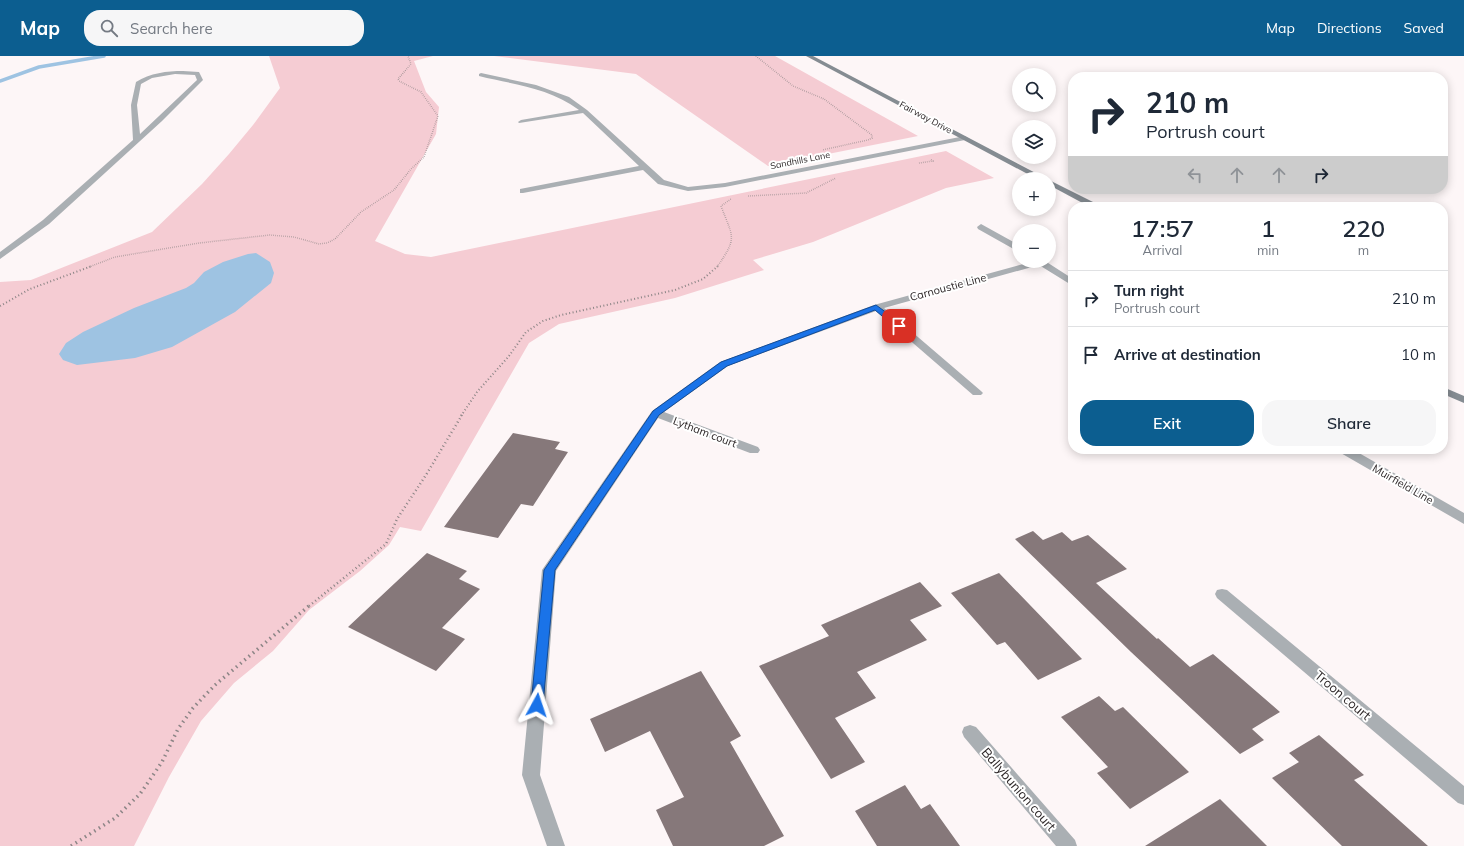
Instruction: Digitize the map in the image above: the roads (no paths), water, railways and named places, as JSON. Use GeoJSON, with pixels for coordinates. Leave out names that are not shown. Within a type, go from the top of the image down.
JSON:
{"type":"FeatureCollection","features":[{"type":"Feature","properties":{"kind":"main road","name":"Fairway Drive"},"geometry":{"type":"LineString","coordinates":[[809,56],[1030,172]]}},
{"type":"Feature","properties":{"kind":"main road"},"geometry":{"type":"LineString","coordinates":[[1056,186],[1068,192]]}},
{"type":"Feature","properties":{"kind":"main road"},"geometry":{"type":"LineString","coordinates":[[1072,194],[1087,202]]}},
{"type":"Feature","properties":{"kind":"main road"},"geometry":{"type":"LineString","coordinates":[[1448,392],[1464,400]]}},
{"type":"Feature","properties":{"kind":"street"},"geometry":{"type":"LineString","coordinates":[[0,256],[46,222],[160,120],[200,80],[197,73],[181,72],[166,74],[147,78],[138,83],[134,105],[137,140]]}},
{"type":"Feature","properties":{"kind":"street","name":"Sandhills Lane"},"geometry":{"type":"LineString","coordinates":[[481,75],[534,86],[567,98],[585,111],[661,182],[688,189],[725,185],[965,138]]}},
{"type":"Feature","properties":{"kind":"street"},"geometry":{"type":"LineString","coordinates":[[520,122],[585,111]]}},
{"type":"Feature","properties":{"kind":"street"},"geometry":{"type":"LineString","coordinates":[[523,191],[645,167]]}},
{"type":"Feature","properties":{"kind":"street"},"geometry":{"type":"LineString","coordinates":[[981,227],[1012,245]]}},
{"type":"Feature","properties":{"kind":"street","name":"Carnoustie Line"},"geometry":{"type":"LineString","coordinates":[[556,846],[531,775],[549,570],[656,413],[724,364],[876,307],[1014,268]]}},
{"type":"Feature","properties":{"kind":"street"},"geometry":{"type":"LineString","coordinates":[[1050,268],[1068,280]]}},
{"type":"Feature","properties":{"kind":"street"},"geometry":{"type":"LineString","coordinates":[[876,307],[977,393]]}},
{"type":"Feature","properties":{"kind":"street","name":"Lytham court"},"geometry":{"type":"LineString","coordinates":[[656,413],[754,450]]}},
{"type":"Feature","properties":{"kind":"street","name":"Muirfield Line"},"geometry":{"type":"LineString","coordinates":[[1352,454],[1464,519]]}},
{"type":"Feature","properties":{"kind":"street","name":"Troon court"},"geometry":{"type":"LineString","coordinates":[[1222,594],[1464,797]]}},
{"type":"Feature","properties":{"kind":"street","name":"Ballybunion court"},"geometry":{"type":"LineString","coordinates":[[970,732],[1068,846]]}},
{"type":"Feature","properties":{"kind":"water"},"geometry":{"type":"Polygon","coordinates":[[[256,253],[270,262],[274,273],[271,283],[235,312],[172,347],[135,358],[77,365],[63,360],[59,354],[66,343],[83,332],[134,308],[186,288],[194,283],[204,272],[223,262],[256,253]]]}},
{"type":"Feature","properties":{"kind":"waterway"},"geometry":{"type":"LineString","coordinates":[[0,81],[39,67],[104,56]]}}]}
